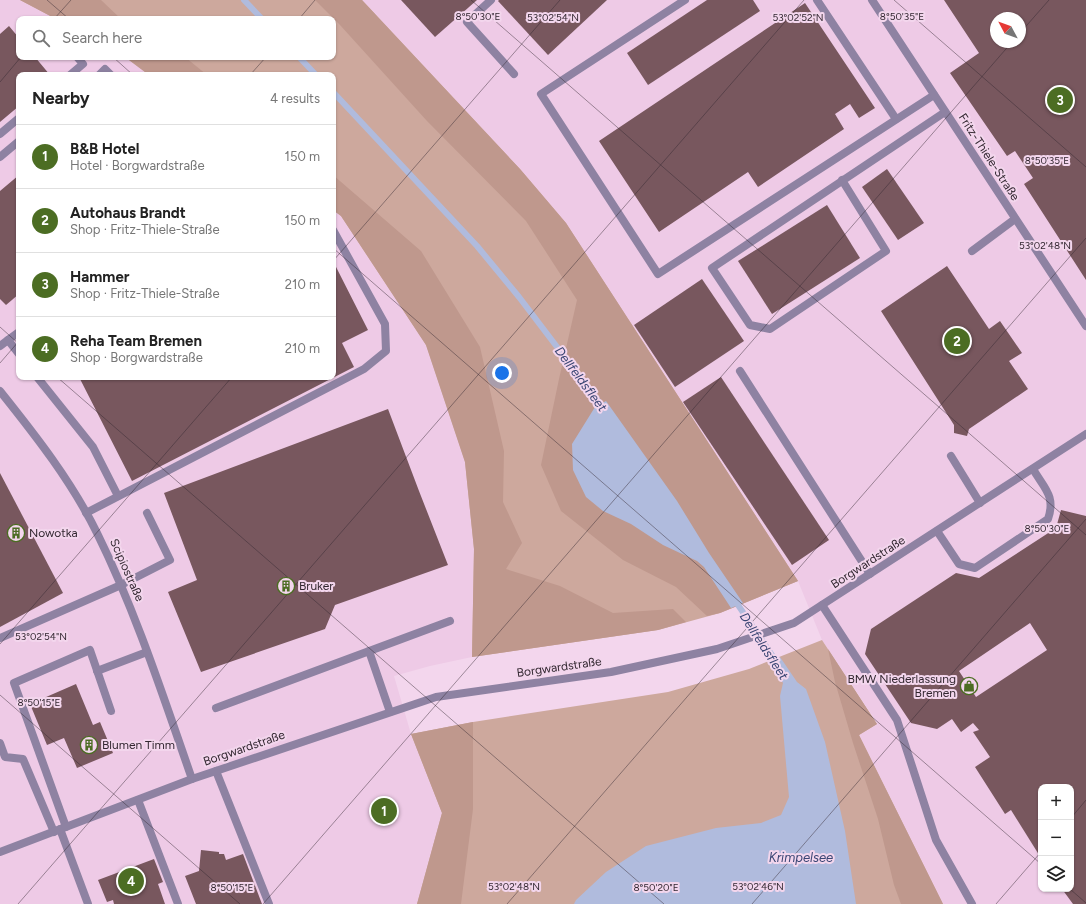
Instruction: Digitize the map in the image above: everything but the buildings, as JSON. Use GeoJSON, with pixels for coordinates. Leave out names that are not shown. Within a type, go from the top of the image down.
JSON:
{"type":"FeatureCollection","features":[{"type":"Feature","properties":{"kind":"street"},"geometry":{"type":"LineString","coordinates":[[491,0],[467,22],[514,74]]}},
{"type":"Feature","properties":{"kind":"street"},"geometry":{"type":"LineString","coordinates":[[685,0],[541,94],[658,274],[934,95]]}},
{"type":"Feature","properties":{"kind":"street"},"geometry":{"type":"LineString","coordinates":[[817,0],[896,119]]}},
{"type":"Feature","properties":{"kind":"street","name":"Fritz-Thiele-Straße"},"geometry":{"type":"LineString","coordinates":[[872,0],[1086,326]]}},
{"type":"Feature","properties":{"kind":"street"},"geometry":{"type":"LineString","coordinates":[[74,72],[83,64],[80,60]]}},
{"type":"Feature","properties":{"kind":"street"},"geometry":{"type":"LineString","coordinates":[[842,180],[886,251],[770,329],[750,325],[712,268],[842,180],[946,112]]}},
{"type":"Feature","properties":{"kind":"street"},"geometry":{"type":"LineString","coordinates":[[0,134],[16,121]]}},
{"type":"Feature","properties":{"kind":"street"},"geometry":{"type":"LineString","coordinates":[[0,157],[16,144]]}},
{"type":"Feature","properties":{"kind":"street"},"geometry":{"type":"LineString","coordinates":[[972,251],[1015,218]]}},
{"type":"Feature","properties":{"kind":"street"},"geometry":{"type":"LineString","coordinates":[[86,513],[364,369],[386,351],[385,324],[336,235]]}},
{"type":"Feature","properties":{"kind":"street"},"geometry":{"type":"LineString","coordinates":[[0,346],[16,334]]}},
{"type":"Feature","properties":{"kind":"street"},"geometry":{"type":"LineString","coordinates":[[8,340],[16,350]]}},
{"type":"Feature","properties":{"kind":"street"},"geometry":{"type":"LineString","coordinates":[[740,370],[870,574]]}},
{"type":"Feature","properties":{"kind":"street"},"geometry":{"type":"LineString","coordinates":[[39,380],[93,447],[118,496]]}},
{"type":"Feature","properties":{"kind":"street","name":"Scipiostraße"},"geometry":{"type":"LineString","coordinates":[[0,391],[36,435],[76,495],[97,533],[132,610],[192,779]]}},
{"type":"Feature","properties":{"kind":"street","name":"Borgwardstraße"},"geometry":{"type":"LineString","coordinates":[[0,852],[192,779],[436,696],[610,672],[717,649],[790,625],[1086,434]]}},
{"type":"Feature","properties":{"kind":"street"},"geometry":{"type":"LineString","coordinates":[[951,456],[980,503]]}},
{"type":"Feature","properties":{"kind":"street"},"geometry":{"type":"LineString","coordinates":[[937,531],[959,564],[975,568],[1048,519],[1051,510],[1051,498],[1033,469]]}},
{"type":"Feature","properties":{"kind":"street"},"geometry":{"type":"LineString","coordinates":[[0,638],[121,585],[170,560],[147,513]]}},
{"type":"Feature","properties":{"kind":"street"},"geometry":{"type":"LineString","coordinates":[[822,605],[897,720],[936,840],[972,904]]}},
{"type":"Feature","properties":{"kind":"street"},"geometry":{"type":"LineString","coordinates":[[216,708],[450,621]]}},
{"type":"Feature","properties":{"kind":"street"},"geometry":{"type":"LineString","coordinates":[[88,904],[60,829],[14,683],[90,650],[111,711]]}},
{"type":"Feature","properties":{"kind":"street"},"geometry":{"type":"LineString","coordinates":[[369,651],[390,712]]}},
{"type":"Feature","properties":{"kind":"street"},"geometry":{"type":"LineString","coordinates":[[97,671],[147,652]]}},
{"type":"Feature","properties":{"kind":"street"},"geometry":{"type":"LineString","coordinates":[[0,743],[5,757],[23,759],[60,829]]}},
{"type":"Feature","properties":{"kind":"street"},"geometry":{"type":"LineString","coordinates":[[216,771],[269,904]]}},
{"type":"Feature","properties":{"kind":"street"},"geometry":{"type":"LineString","coordinates":[[138,800],[178,904]]}},
{"type":"Feature","properties":{"kind":"shaded area"},"geometry":{"type":"Polygon","coordinates":[[[0,0],[20,0],[50,16],[16,16],[16,60],[129,60],[145,72],[16,72],[16,380],[336,380],[336,212],[341,216],[426,345],[465,462],[474,549],[472,657],[394,676],[411,734],[442,813],[417,904],[0,904],[0,0]]]}},
{"type":"Feature","properties":{"kind":"shaded area"},"geometry":{"type":"Polygon","coordinates":[[[20,0],[362,0],[520,169],[566,223],[798,581],[720,613],[658,630],[472,657],[474,549],[465,462],[426,345],[341,216],[336,212],[336,72],[145,72],[129,60],[336,60],[336,16],[50,16],[20,0]]]}},
{"type":"Feature","properties":{"kind":"shaded area"},"geometry":{"type":"Polygon","coordinates":[[[20,0],[101,0],[118,16],[50,16],[20,0]]]}},
{"type":"Feature","properties":{"kind":"shaded area"},"geometry":{"type":"Polygon","coordinates":[[[315,0],[362,0],[520,169],[566,223],[798,581],[720,613],[707,616],[676,587],[623,560],[561,511],[541,465],[577,300],[526,221],[427,121],[336,21],[336,16],[331,16],[315,0]]]}},
{"type":"Feature","properties":{"kind":"shaded area"},"geometry":{"type":"Polygon","coordinates":[[[362,0],[1086,0],[1086,904],[943,904],[859,735],[877,723],[822,640],[798,581],[520,169],[362,0]]]}},
{"type":"Feature","properties":{"kind":"shaded area"},"geometry":{"type":"Polygon","coordinates":[[[129,60],[189,60],[203,72],[145,72],[129,60]]]}},
{"type":"Feature","properties":{"kind":"shaded area"},"geometry":{"type":"Polygon","coordinates":[[[336,178],[421,251],[480,347],[504,451],[503,502],[522,543],[506,569],[560,586],[613,613],[673,609],[686,622],[658,630],[472,657],[474,549],[465,462],[426,345],[341,216],[336,212],[336,178]]]}},
{"type":"Feature","properties":{"kind":"shaded area"},"geometry":{"type":"Polygon","coordinates":[[[822,640],[877,724],[859,735],[943,904],[417,904],[442,813],[411,734],[473,722],[668,692],[749,669],[822,640]]]}},
{"type":"Feature","properties":{"kind":"shaded area"},"geometry":{"type":"Polygon","coordinates":[[[828,649],[877,724],[859,735],[943,904],[901,904],[894,885],[878,819],[835,682],[828,649]]]}},
{"type":"Feature","properties":{"kind":"shaded area"},"geometry":{"type":"Polygon","coordinates":[[[473,722],[473,809],[461,904],[417,904],[442,813],[411,734],[473,722]]]}},
{"type":"Feature","properties":{"kind":"water"},"geometry":{"type":"Polygon","coordinates":[[[606,401],[677,501],[709,553],[743,603],[731,608],[704,567],[697,561],[663,545],[631,524],[603,511],[586,497],[573,470],[572,444],[595,407],[606,401]]]}},
{"type":"Feature","properties":{"kind":"water","name":"Krimpelsee"},"geometry":{"type":"Polygon","coordinates":[[[780,657],[797,682],[806,689],[825,742],[845,831],[856,904],[574,904],[576,900],[606,872],[646,846],[716,828],[761,823],[781,815],[789,797],[780,696],[783,683],[769,661],[780,657]]]}},
{"type":"Feature","properties":{"kind":"waterway","name":"Dellfeldsfleet"},"geometry":{"type":"LineString","coordinates":[[244,0],[259,16]]}},
{"type":"Feature","properties":{"kind":"waterway","name":"Dellfeldsfleet"},"geometry":{"type":"LineString","coordinates":[[302,60],[313,72]]}},
{"type":"Feature","properties":{"kind":"waterway","name":"Dellfeldsfleet"},"geometry":{"type":"LineString","coordinates":[[336,95],[477,246],[519,297],[605,410]]}},
{"type":"Feature","properties":{"kind":"waterway","name":"Dellfeldsfleet"},"geometry":{"type":"LineString","coordinates":[[734,599],[778,664]]}},
{"type":"Feature","properties":{"kind":"place","name":"Hammer"},"geometry":{"type":"Point","coordinates":[1060,100]}},
{"type":"Feature","properties":{"kind":"place","name":"Autohaus Brandt"},"geometry":{"type":"Point","coordinates":[957,341]}},
{"type":"Feature","properties":{"kind":"place","name":"Nowotka"},"geometry":{"type":"Point","coordinates":[16,533]}},
{"type":"Feature","properties":{"kind":"place","name":"Bruker"},"geometry":{"type":"Point","coordinates":[286,586]}},
{"type":"Feature","properties":{"kind":"place","name":"BMW Niederlassung Bremen"},"geometry":{"type":"Point","coordinates":[969,686]}},
{"type":"Feature","properties":{"kind":"place","name":"Blumen Timm"},"geometry":{"type":"Point","coordinates":[89,745]}},
{"type":"Feature","properties":{"kind":"place","name":"B&B Hotel"},"geometry":{"type":"Point","coordinates":[384,811]}},
{"type":"Feature","properties":{"kind":"place","name":"Reha Team Bremen"},"geometry":{"type":"Point","coordinates":[131,881]}}]}
